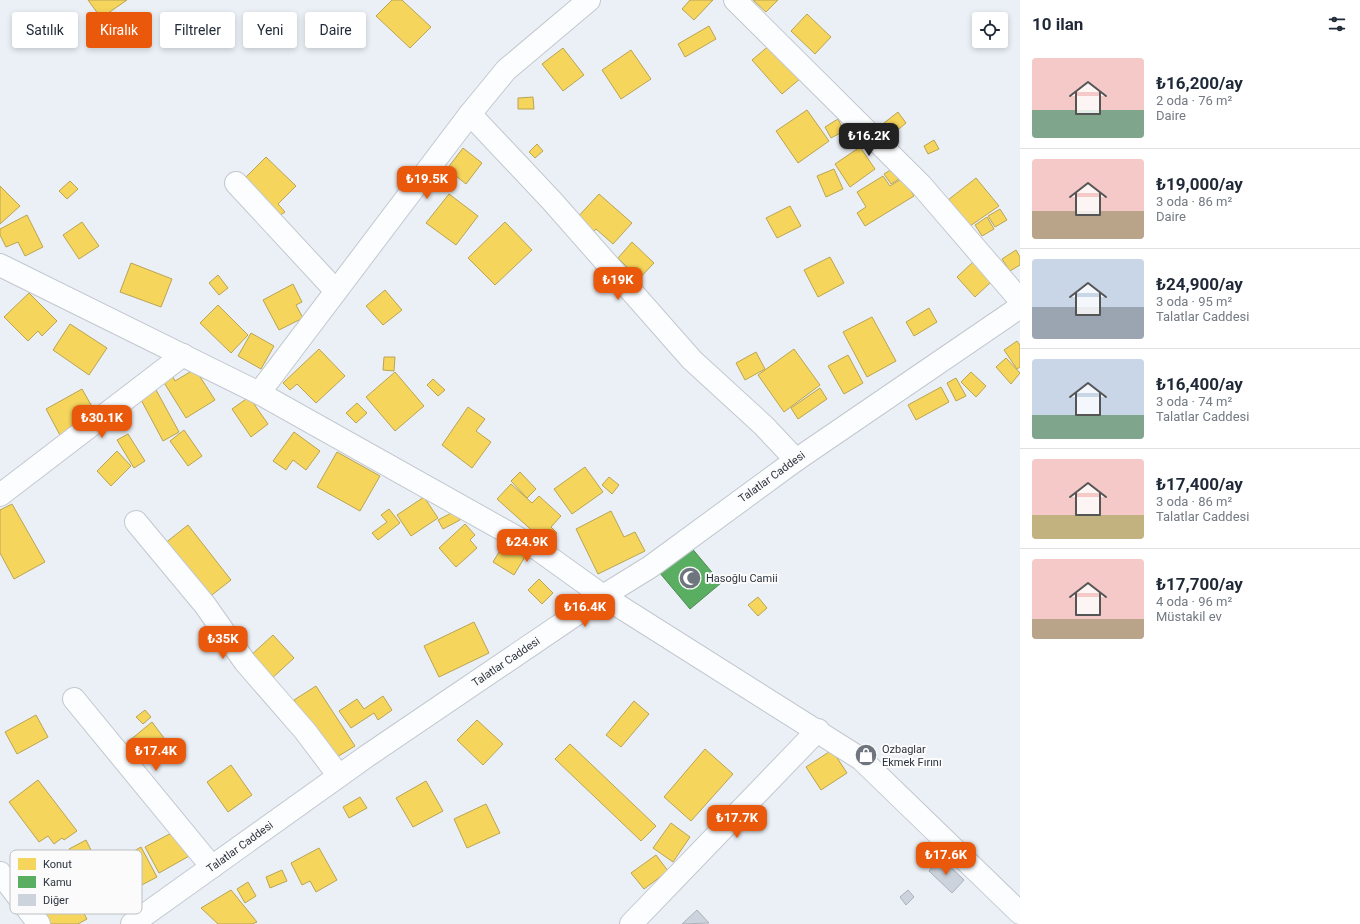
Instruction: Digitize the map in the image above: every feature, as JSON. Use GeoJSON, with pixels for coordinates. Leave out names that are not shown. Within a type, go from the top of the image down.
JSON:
{"type":"FeatureCollection","features":[{"type":"Feature","properties":{"kind":"street"},"geometry":{"type":"LineString","coordinates":[[259,393],[470,114],[506,70],[589,0]]}},
{"type":"Feature","properties":{"kind":"street"},"geometry":{"type":"LineString","coordinates":[[735,0],[921,185],[1020,300]]}},
{"type":"Feature","properties":{"kind":"street"},"geometry":{"type":"LineString","coordinates":[[470,114],[552,201],[692,360],[764,426],[796,460]]}},
{"type":"Feature","properties":{"kind":"street"},"geometry":{"type":"LineString","coordinates":[[236,183],[336,291]]}},
{"type":"Feature","properties":{"kind":"street"},"geometry":{"type":"LineString","coordinates":[[0,264],[259,393],[538,550],[603,596],[861,758],[1020,913]]}},
{"type":"Feature","properties":{"kind":"street","name":"Talatlar Caddesi"},"geometry":{"type":"LineString","coordinates":[[132,924],[339,776],[603,596],[650,567],[796,460],[1020,307]]}},
{"type":"Feature","properties":{"kind":"street"},"geometry":{"type":"LineString","coordinates":[[0,495],[183,355]]}},
{"type":"Feature","properties":{"kind":"street"},"geometry":{"type":"LineString","coordinates":[[136,522],[205,605],[245,662],[305,731],[339,776]]}},
{"type":"Feature","properties":{"kind":"street"},"geometry":{"type":"LineString","coordinates":[[74,699],[212,867]]}},
{"type":"Feature","properties":{"kind":"street"},"geometry":{"type":"LineString","coordinates":[[631,924],[818,730]]}},
{"type":"Feature","properties":{"kind":"street"},"geometry":{"type":"LineString","coordinates":[[0,873],[10,886]]}},
{"type":"Feature","properties":{"kind":"street"},"geometry":{"type":"LineString","coordinates":[[31,914],[39,924]]}},
{"type":"Feature","properties":{"kind":"building: Konut"},"geometry":{"type":"Polygon","coordinates":[[[88,0],[127,0],[110,12],[97,12],[88,0]]]}},
{"type":"Feature","properties":{"kind":"building: Konut"},"geometry":{"type":"Polygon","coordinates":[[[392,0],[402,0],[431,27],[410,48],[376,16],[392,0]]]}},
{"type":"Feature","properties":{"kind":"building: Konut"},"geometry":{"type":"Polygon","coordinates":[[[690,0],[713,0],[694,20],[682,9],[690,0]]]}},
{"type":"Feature","properties":{"kind":"building: Konut"},"geometry":{"type":"Polygon","coordinates":[[[753,0],[778,0],[766,12],[753,0]]]}},
{"type":"Feature","properties":{"kind":"building: Konut"},"geometry":{"type":"Polygon","coordinates":[[[807,14],[831,37],[815,54],[791,31],[807,14]]]}},
{"type":"Feature","properties":{"kind":"building: Konut"},"geometry":{"type":"Polygon","coordinates":[[[709,26],[716,39],[685,57],[678,44],[709,26]]]}},
{"type":"Feature","properties":{"kind":"building: Konut"},"geometry":{"type":"Polygon","coordinates":[[[771,44],[801,78],[782,94],[752,60],[771,44]]]}},
{"type":"Feature","properties":{"kind":"building: Konut"},"geometry":{"type":"Polygon","coordinates":[[[563,48],[584,75],[563,91],[542,64],[563,48]]]}},
{"type":"Feature","properties":{"kind":"building: Konut"},"geometry":{"type":"Polygon","coordinates":[[[631,50],[651,79],[621,99],[602,70],[631,50]]]}},
{"type":"Feature","properties":{"kind":"building: Konut"},"geometry":{"type":"Polygon","coordinates":[[[533,97],[534,109],[518,109],[518,98],[533,97]]]}},
{"type":"Feature","properties":{"kind":"building: Konut"},"geometry":{"type":"Polygon","coordinates":[[[807,110],[829,141],[798,163],[776,131],[807,110]]]}},
{"type":"Feature","properties":{"kind":"building: Konut"},"geometry":{"type":"Polygon","coordinates":[[[898,112],[906,123],[893,134],[884,123],[898,112]]]}},
{"type":"Feature","properties":{"kind":"building: Konut"},"geometry":{"type":"Polygon","coordinates":[[[838,119],[844,131],[831,138],[825,127],[838,119]]]}},
{"type":"Feature","properties":{"kind":"building: Konut"},"geometry":{"type":"Polygon","coordinates":[[[934,140],[939,149],[928,154],[924,146],[934,140]]]}},
{"type":"Feature","properties":{"kind":"building: Konut"},"geometry":{"type":"Polygon","coordinates":[[[537,144],[543,151],[535,158],[529,152],[537,144]]]}},
{"type":"Feature","properties":{"kind":"building: Konut"},"geometry":{"type":"Polygon","coordinates":[[[860,147],[875,169],[850,187],[835,164],[860,147]]]}},
{"type":"Feature","properties":{"kind":"building: Konut"},"geometry":{"type":"Polygon","coordinates":[[[463,148],[482,163],[466,184],[447,169],[463,148]]]}},
{"type":"Feature","properties":{"kind":"building: Konut"},"geometry":{"type":"Polygon","coordinates":[[[266,157],[296,186],[278,204],[285,212],[276,218],[240,183],[266,157]]]}},
{"type":"Feature","properties":{"kind":"building: Konut"},"geometry":{"type":"Polygon","coordinates":[[[834,169],[843,189],[826,197],[817,176],[834,169]]]}},
{"type":"Feature","properties":{"kind":"building: Konut"},"geometry":{"type":"Polygon","coordinates":[[[892,169],[899,179],[891,184],[884,174],[892,169]]]}},
{"type":"Feature","properties":{"kind":"building: Konut"},"geometry":{"type":"Polygon","coordinates":[[[883,176],[890,186],[903,178],[914,196],[865,226],[857,213],[866,207],[857,192],[883,176]]]}},
{"type":"Feature","properties":{"kind":"building: Konut"},"geometry":{"type":"Polygon","coordinates":[[[976,178],[999,206],[970,226],[948,200],[976,178]]]}},
{"type":"Feature","properties":{"kind":"building: Konut"},"geometry":{"type":"Polygon","coordinates":[[[70,181],[78,189],[67,199],[59,191],[70,181]]]}},
{"type":"Feature","properties":{"kind":"building: Konut"},"geometry":{"type":"Polygon","coordinates":[[[0,186],[20,206],[0,224],[0,186]]]}},
{"type":"Feature","properties":{"kind":"building: Konut"},"geometry":{"type":"Polygon","coordinates":[[[449,194],[478,216],[456,245],[426,223],[449,194]]]}},
{"type":"Feature","properties":{"kind":"building: Konut"},"geometry":{"type":"Polygon","coordinates":[[[599,194],[632,223],[613,244],[596,229],[591,234],[575,220],[599,194]]]}},
{"type":"Feature","properties":{"kind":"building: Konut"},"geometry":{"type":"Polygon","coordinates":[[[790,206],[801,226],[777,238],[766,218],[790,206]]]}},
{"type":"Feature","properties":{"kind":"building: Konut"},"geometry":{"type":"Polygon","coordinates":[[[1000,209],[1007,220],[995,227],[988,216],[1000,209]]]}},
{"type":"Feature","properties":{"kind":"building: Konut"},"geometry":{"type":"Polygon","coordinates":[[[27,215],[43,247],[25,256],[18,242],[6,247],[0,235],[0,229],[27,215]]]}},
{"type":"Feature","properties":{"kind":"building: Konut"},"geometry":{"type":"Polygon","coordinates":[[[987,217],[994,229],[982,236],[975,225],[987,217]]]}},
{"type":"Feature","properties":{"kind":"building: Konut"},"geometry":{"type":"Polygon","coordinates":[[[82,222],[99,246],[79,259],[63,235],[82,222]]]}},
{"type":"Feature","properties":{"kind":"building: Konut"},"geometry":{"type":"Polygon","coordinates":[[[505,222],[532,250],[495,285],[468,258],[505,222]]]}},
{"type":"Feature","properties":{"kind":"building: Konut"},"geometry":{"type":"Polygon","coordinates":[[[632,242],[654,263],[634,284],[622,272],[627,267],[618,258],[632,242]]]}},
{"type":"Feature","properties":{"kind":"building: Konut"},"geometry":{"type":"Polygon","coordinates":[[[1016,250],[1020,257],[1020,265],[1010,271],[1002,259],[1016,250]]]}},
{"type":"Feature","properties":{"kind":"building: Konut"},"geometry":{"type":"Polygon","coordinates":[[[830,257],[844,283],[818,297],[804,270],[830,257]]]}},
{"type":"Feature","properties":{"kind":"building: Konut"},"geometry":{"type":"Polygon","coordinates":[[[973,262],[991,282],[975,297],[957,277],[973,262]]]}},
{"type":"Feature","properties":{"kind":"building: Konut"},"geometry":{"type":"Polygon","coordinates":[[[131,263],[172,279],[161,307],[120,292],[131,263]]]}},
{"type":"Feature","properties":{"kind":"building: Konut"},"geometry":{"type":"Polygon","coordinates":[[[218,275],[228,288],[219,295],[209,283],[218,275]]]}},
{"type":"Feature","properties":{"kind":"building: Konut"},"geometry":{"type":"Polygon","coordinates":[[[293,284],[302,302],[296,305],[303,318],[279,330],[263,300],[293,284]]]}},
{"type":"Feature","properties":{"kind":"building: Konut"},"geometry":{"type":"Polygon","coordinates":[[[385,290],[402,310],[383,325],[366,306],[385,290]]]}},
{"type":"Feature","properties":{"kind":"building: Konut"},"geometry":{"type":"Polygon","coordinates":[[[29,293],[57,321],[42,336],[38,331],[28,341],[4,317],[29,293]]]}},
{"type":"Feature","properties":{"kind":"building: Konut"},"geometry":{"type":"Polygon","coordinates":[[[218,305],[248,335],[231,353],[200,323],[218,305]]]}},
{"type":"Feature","properties":{"kind":"building: Konut"},"geometry":{"type":"Polygon","coordinates":[[[929,308],[937,322],[914,336],[906,322],[929,308]]]}},
{"type":"Feature","properties":{"kind":"building: Konut"},"geometry":{"type":"Polygon","coordinates":[[[872,317],[896,361],[867,377],[843,332],[872,317]]]}},
{"type":"Feature","properties":{"kind":"building: Konut"},"geometry":{"type":"Polygon","coordinates":[[[70,324],[107,348],[89,375],[53,350],[70,324]]]}},
{"type":"Feature","properties":{"kind":"building: Konut"},"geometry":{"type":"Polygon","coordinates":[[[251,333],[274,346],[261,369],[238,356],[251,333]]]}},
{"type":"Feature","properties":{"kind":"building: Konut"},"geometry":{"type":"Polygon","coordinates":[[[1017,341],[1020,345],[1020,367],[1017,369],[1004,350],[1017,341]]]}},
{"type":"Feature","properties":{"kind":"building: Konut"},"geometry":{"type":"Polygon","coordinates":[[[319,349],[345,376],[316,403],[297,384],[290,390],[283,383],[319,349]]]}},
{"type":"Feature","properties":{"kind":"building: Konut"},"geometry":{"type":"Polygon","coordinates":[[[794,349],[820,385],[784,412],[758,375],[794,349]]]}},
{"type":"Feature","properties":{"kind":"building: Konut"},"geometry":{"type":"Polygon","coordinates":[[[756,352],[765,369],[745,380],[736,363],[756,352]]]}},
{"type":"Feature","properties":{"kind":"building: Konut"},"geometry":{"type":"Polygon","coordinates":[[[848,355],[863,383],[844,394],[828,366],[848,355]]]}},
{"type":"Feature","properties":{"kind":"building: Konut"},"geometry":{"type":"Polygon","coordinates":[[[384,357],[395,357],[394,371],[383,370],[384,357]]]}},
{"type":"Feature","properties":{"kind":"building: Konut"},"geometry":{"type":"Polygon","coordinates":[[[1006,358],[1020,373],[1011,384],[996,367],[1006,358]]]}},
{"type":"Feature","properties":{"kind":"building: Konut"},"geometry":{"type":"Polygon","coordinates":[[[195,369],[215,400],[186,418],[163,381],[172,375],[175,381],[195,369]]]}},
{"type":"Feature","properties":{"kind":"building: Konut"},"geometry":{"type":"Polygon","coordinates":[[[395,372],[424,406],[395,431],[366,397],[395,372]]]}},
{"type":"Feature","properties":{"kind":"building: Konut"},"geometry":{"type":"Polygon","coordinates":[[[971,372],[986,386],[976,397],[961,382],[971,372]]]}},
{"type":"Feature","properties":{"kind":"building: Konut"},"geometry":{"type":"Polygon","coordinates":[[[956,378],[966,396],[956,401],[947,383],[956,378]]]}},
{"type":"Feature","properties":{"kind":"building: Konut"},"geometry":{"type":"Polygon","coordinates":[[[433,379],[445,390],[438,396],[427,385],[433,379]]]}},
{"type":"Feature","properties":{"kind":"building: Konut"},"geometry":{"type":"Polygon","coordinates":[[[941,387],[949,402],[916,420],[908,405],[941,387]]]}},
{"type":"Feature","properties":{"kind":"building: Konut"},"geometry":{"type":"Polygon","coordinates":[[[155,388],[179,432],[163,441],[139,396],[155,388]]]}},
{"type":"Feature","properties":{"kind":"building: Konut"},"geometry":{"type":"Polygon","coordinates":[[[820,388],[827,399],[798,419],[791,408],[820,388]]]}},
{"type":"Feature","properties":{"kind":"building: Konut"},"geometry":{"type":"Polygon","coordinates":[[[82,389],[98,417],[61,437],[46,409],[82,389]]]}},
{"type":"Feature","properties":{"kind":"building: Konut"},"geometry":{"type":"Polygon","coordinates":[[[249,397],[268,424],[251,437],[232,409],[249,397]]]}},
{"type":"Feature","properties":{"kind":"building: Konut"},"geometry":{"type":"Polygon","coordinates":[[[357,403],[367,413],[356,423],[346,413],[357,403]]]}},
{"type":"Feature","properties":{"kind":"building: Konut"},"geometry":{"type":"Polygon","coordinates":[[[468,407],[485,419],[476,431],[491,442],[472,468],[442,445],[468,407]]]}},
{"type":"Feature","properties":{"kind":"building: Konut"},"geometry":{"type":"Polygon","coordinates":[[[184,430],[202,456],[188,466],[170,441],[184,430]]]}},
{"type":"Feature","properties":{"kind":"building: Konut"},"geometry":{"type":"Polygon","coordinates":[[[294,432],[320,451],[306,470],[293,460],[286,470],[273,461],[294,432]]]}},
{"type":"Feature","properties":{"kind":"building: Konut"},"geometry":{"type":"Polygon","coordinates":[[[128,434],[145,461],[134,468],[117,440],[128,434]]]}},
{"type":"Feature","properties":{"kind":"building: Konut"},"geometry":{"type":"Polygon","coordinates":[[[117,451],[131,466],[111,486],[97,471],[117,451]]]}},
{"type":"Feature","properties":{"kind":"building: Konut"},"geometry":{"type":"Polygon","coordinates":[[[337,452],[380,476],[360,511],[317,487],[337,452]]]}},
{"type":"Feature","properties":{"kind":"building: Konut"},"geometry":{"type":"Polygon","coordinates":[[[585,467],[603,492],[572,514],[554,489],[585,467]]]}},
{"type":"Feature","properties":{"kind":"building: Konut"},"geometry":{"type":"Polygon","coordinates":[[[520,472],[536,489],[527,498],[511,481],[520,472]]]}},
{"type":"Feature","properties":{"kind":"building: Konut"},"geometry":{"type":"Polygon","coordinates":[[[609,477],[619,485],[612,494],[602,485],[609,477]]]}},
{"type":"Feature","properties":{"kind":"building: Konut"},"geometry":{"type":"Polygon","coordinates":[[[511,484],[532,503],[539,496],[561,516],[551,527],[557,533],[547,544],[497,499],[511,484]]]}},
{"type":"Feature","properties":{"kind":"building: Konut"},"geometry":{"type":"Polygon","coordinates":[[[424,497],[438,518],[411,536],[397,515],[424,497]]]}},
{"type":"Feature","properties":{"kind":"building: Konut"},"geometry":{"type":"Polygon","coordinates":[[[12,504],[45,562],[14,579],[0,553],[0,510],[12,504]]]}},
{"type":"Feature","properties":{"kind":"building: Konut"},"geometry":{"type":"Polygon","coordinates":[[[389,509],[400,523],[378,540],[372,533],[387,522],[381,515],[389,509]]]}},
{"type":"Feature","properties":{"kind":"building: Konut"},"geometry":{"type":"Polygon","coordinates":[[[455,511],[460,520],[443,529],[438,520],[455,511]]]}},
{"type":"Feature","properties":{"kind":"building: Konut"},"geometry":{"type":"Polygon","coordinates":[[[611,511],[624,537],[635,532],[645,551],[598,574],[576,529],[611,511]]]}},
{"type":"Feature","properties":{"kind":"building: Konut"},"geometry":{"type":"Polygon","coordinates":[[[465,524],[475,535],[470,540],[477,548],[456,567],[439,548],[465,524]]]}},
{"type":"Feature","properties":{"kind":"building: Konut"},"geometry":{"type":"Polygon","coordinates":[[[188,525],[231,580],[208,598],[164,544],[188,525]]]}},
{"type":"Feature","properties":{"kind":"building: Konut"},"geometry":{"type":"Polygon","coordinates":[[[505,542],[526,555],[514,575],[493,562],[505,542]]]}},
{"type":"Feature","properties":{"kind":"building: Konut"},"geometry":{"type":"Polygon","coordinates":[[[539,579],[553,593],[542,604],[528,590],[539,579]]]}},
{"type":"Feature","properties":{"kind":"building: Konut"},"geometry":{"type":"Polygon","coordinates":[[[758,597],[767,608],[758,616],[748,605],[758,597]]]}},
{"type":"Feature","properties":{"kind":"building: Konut"},"geometry":{"type":"Polygon","coordinates":[[[474,622],[489,653],[439,677],[424,646],[474,622]]]}},
{"type":"Feature","properties":{"kind":"building: Konut"},"geometry":{"type":"Polygon","coordinates":[[[273,635],[294,658],[270,680],[249,657],[273,635]]]}},
{"type":"Feature","properties":{"kind":"building: Konut"},"geometry":{"type":"Polygon","coordinates":[[[316,686],[355,746],[332,760],[294,700],[316,686]]]}},
{"type":"Feature","properties":{"kind":"building: Konut"},"geometry":{"type":"Polygon","coordinates":[[[383,696],[392,710],[378,720],[374,713],[351,728],[339,711],[357,699],[364,709],[383,696]]]}},
{"type":"Feature","properties":{"kind":"building: Konut"},"geometry":{"type":"Polygon","coordinates":[[[634,701],[649,714],[621,747],[606,735],[634,701]]]}},
{"type":"Feature","properties":{"kind":"building: Konut"},"geometry":{"type":"Polygon","coordinates":[[[145,710],[151,717],[143,724],[136,717],[145,710]]]}},
{"type":"Feature","properties":{"kind":"building: Konut"},"geometry":{"type":"Polygon","coordinates":[[[36,715],[48,737],[17,754],[5,732],[36,715]]]}},
{"type":"Feature","properties":{"kind":"building: Konut"},"geometry":{"type":"Polygon","coordinates":[[[477,720],[503,744],[483,765],[457,740],[477,720]]]}},
{"type":"Feature","properties":{"kind":"building: Konut"},"geometry":{"type":"Polygon","coordinates":[[[152,722],[167,742],[144,760],[129,741],[152,722]]]}},
{"type":"Feature","properties":{"kind":"building: Konut"},"geometry":{"type":"Polygon","coordinates":[[[570,744],[656,826],[641,841],[555,759],[570,744]]]}},
{"type":"Feature","properties":{"kind":"building: Konut"},"geometry":{"type":"Polygon","coordinates":[[[705,749],[733,774],[691,821],[664,797],[705,749]]]}},
{"type":"Feature","properties":{"kind":"building: Konut"},"geometry":{"type":"Polygon","coordinates":[[[832,750],[847,773],[821,790],[806,767],[832,750]]]}},
{"type":"Feature","properties":{"kind":"building: Konut"},"geometry":{"type":"Polygon","coordinates":[[[231,765],[252,795],[228,812],[207,782],[231,765]]]}},
{"type":"Feature","properties":{"kind":"building: Konut"},"geometry":{"type":"Polygon","coordinates":[[[38,780],[77,831],[64,840],[62,838],[54,844],[48,836],[39,842],[9,802],[38,780]]]}},
{"type":"Feature","properties":{"kind":"building: Konut"},"geometry":{"type":"Polygon","coordinates":[[[426,781],[443,811],[413,827],[396,798],[426,781]]]}},
{"type":"Feature","properties":{"kind":"building: Konut"},"geometry":{"type":"Polygon","coordinates":[[[360,797],[367,808],[349,818],[343,807],[360,797]]]}},
{"type":"Feature","properties":{"kind":"building: Konut"},"geometry":{"type":"Polygon","coordinates":[[[486,804],[500,833],[467,848],[454,819],[486,804]]]}},
{"type":"Feature","properties":{"kind":"building: Konut"},"geometry":{"type":"Polygon","coordinates":[[[671,823],[690,837],[673,862],[653,848],[671,823]]]}},
{"type":"Feature","properties":{"kind":"building: Konut"},"geometry":{"type":"Polygon","coordinates":[[[177,830],[191,855],[159,873],[145,847],[177,830]]]}},
{"type":"Feature","properties":{"kind":"building: Konut"},"geometry":{"type":"Polygon","coordinates":[[[86,840],[91,850],[70,850],[86,840]]]}},
{"type":"Feature","properties":{"kind":"building: Konut"},"geometry":{"type":"Polygon","coordinates":[[[141,847],[157,877],[142,885],[142,850],[136,850],[141,847]]]}},
{"type":"Feature","properties":{"kind":"building: Konut"},"geometry":{"type":"Polygon","coordinates":[[[319,848],[337,880],[316,892],[310,881],[302,885],[291,863],[319,848]]]}},
{"type":"Feature","properties":{"kind":"building: Konut"},"geometry":{"type":"Polygon","coordinates":[[[656,855],[668,871],[644,889],[631,873],[656,855]]]}},
{"type":"Feature","properties":{"kind":"building: Konut"},"geometry":{"type":"Polygon","coordinates":[[[282,870],[287,881],[270,888],[266,877],[282,870]]]}},
{"type":"Feature","properties":{"kind":"building: Konut"},"geometry":{"type":"Polygon","coordinates":[[[248,882],[256,896],[245,903],[237,889],[248,882]]]}},
{"type":"Feature","properties":{"kind":"building: Konut"},"geometry":{"type":"Polygon","coordinates":[[[231,890],[257,922],[252,924],[218,924],[201,908],[231,890]]]}},
{"type":"Feature","properties":{"kind":"building: Konut"},"geometry":{"type":"Polygon","coordinates":[[[41,914],[84,914],[87,919],[78,924],[46,924],[41,914]]]}},
{"type":"Feature","properties":{"kind":"building: Kamu","name":"Hasoğlu Camii"},"geometry":{"type":"Polygon","coordinates":[[[690,546],[721,583],[690,609],[659,572],[690,546]]]}},
{"type":"Feature","properties":{"kind":"building: Diğer"},"geometry":{"type":"Polygon","coordinates":[[[941,858],[964,880],[952,893],[929,871],[941,858]]]}},
{"type":"Feature","properties":{"kind":"building: Diğer"},"geometry":{"type":"Polygon","coordinates":[[[908,890],[914,897],[906,905],[900,897],[908,890]]]}},
{"type":"Feature","properties":{"kind":"building: Diğer"},"geometry":{"type":"Polygon","coordinates":[[[697,910],[709,923],[682,924],[697,910]]]}},
{"type":"Feature","properties":{"kind":"place","name":"Hasoğlu Camii"},"geometry":{"type":"Point","coordinates":[690,578]}},
{"type":"Feature","properties":{"kind":"place","name":"Ozbaglar Ekmek Fırını"},"geometry":{"type":"Point","coordinates":[866,755]}}]}
